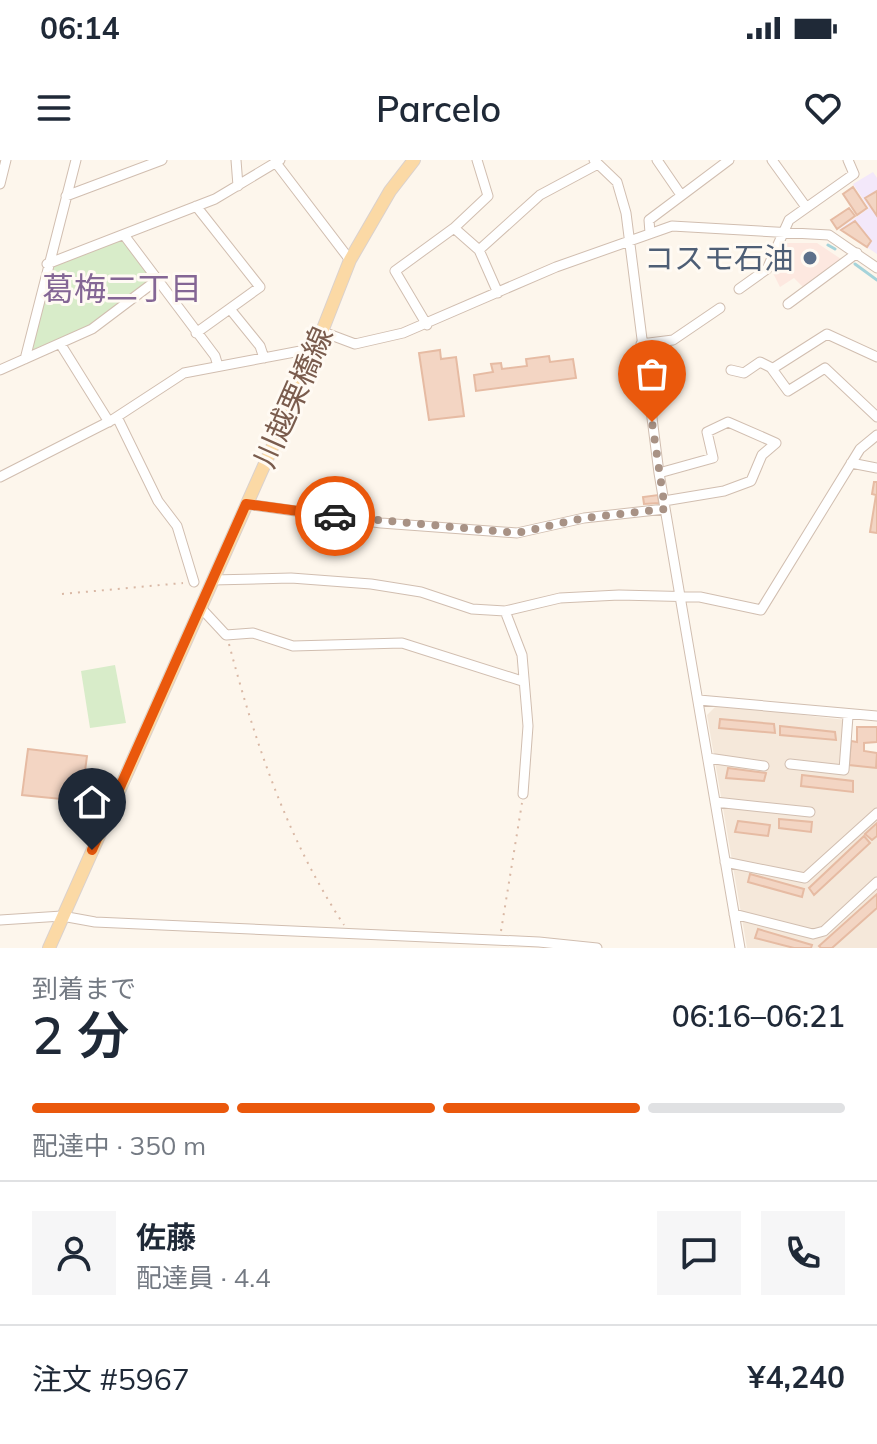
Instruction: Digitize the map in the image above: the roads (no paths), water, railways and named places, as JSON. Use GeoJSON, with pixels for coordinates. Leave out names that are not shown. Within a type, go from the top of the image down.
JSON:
{"type":"FeatureCollection","features":[{"type":"Feature","properties":{"kind":"main road","name":"川越栗橋線"},"geometry":{"type":"LineString","coordinates":[[49,948],[323,332],[350,260],[390,191],[414,160]]}},
{"type":"Feature","properties":{"kind":"street"},"geometry":{"type":"LineString","coordinates":[[0,184],[3,160]]}},
{"type":"Feature","properties":{"kind":"street"},"geometry":{"type":"LineString","coordinates":[[25,359],[76,160]]}},
{"type":"Feature","properties":{"kind":"street"},"geometry":{"type":"LineString","coordinates":[[66,196],[162,160]]}},
{"type":"Feature","properties":{"kind":"street"},"geometry":{"type":"LineString","coordinates":[[236,160],[238,186]]}},
{"type":"Feature","properties":{"kind":"street"},"geometry":{"type":"LineString","coordinates":[[427,325],[395,271],[454,228],[488,196],[477,160]]}},
{"type":"Feature","properties":{"kind":"street"},"geometry":{"type":"LineString","coordinates":[[657,160],[681,195]]}},
{"type":"Feature","properties":{"kind":"street"},"geometry":{"type":"LineString","coordinates":[[709,160],[716,169]]}},
{"type":"Feature","properties":{"kind":"street"},"geometry":{"type":"LineString","coordinates":[[650,233],[649,220],[729,160]]}},
{"type":"Feature","properties":{"kind":"street"},"geometry":{"type":"LineString","coordinates":[[772,160],[806,207]]}},
{"type":"Feature","properties":{"kind":"street"},"geometry":{"type":"LineString","coordinates":[[739,289],[767,269],[789,220],[854,174],[848,160]]}},
{"type":"Feature","properties":{"kind":"street"},"geometry":{"type":"LineString","coordinates":[[47,264],[196,206],[238,186],[278,161],[350,260]]}},
{"type":"Feature","properties":{"kind":"street"},"geometry":{"type":"LineString","coordinates":[[479,250],[540,195],[596,162],[617,182],[630,241],[664,505],[740,948]]}},
{"type":"Feature","properties":{"kind":"street"},"geometry":{"type":"LineString","coordinates":[[196,206],[260,287],[196,333]]}},
{"type":"Feature","properties":{"kind":"street"},"geometry":{"type":"LineString","coordinates":[[323,332],[355,344],[427,325],[498,293],[672,226],[829,235],[877,268]]}},
{"type":"Feature","properties":{"kind":"street"},"geometry":{"type":"LineString","coordinates":[[454,228],[479,250],[498,293]]}},
{"type":"Feature","properties":{"kind":"street"},"geometry":{"type":"LineString","coordinates":[[124,235],[215,356],[218,366]]}},
{"type":"Feature","properties":{"kind":"street"},"geometry":{"type":"LineString","coordinates":[[788,304],[857,253]]}},
{"type":"Feature","properties":{"kind":"street"},"geometry":{"type":"LineString","coordinates":[[0,370],[92,329],[157,280]]}},
{"type":"Feature","properties":{"kind":"street"},"geometry":{"type":"LineString","coordinates":[[641,344],[673,340],[720,308]]}},
{"type":"Feature","properties":{"kind":"street"},"geometry":{"type":"LineString","coordinates":[[230,309],[260,346],[264,358]]}},
{"type":"Feature","properties":{"kind":"street"},"geometry":{"type":"LineString","coordinates":[[772,368],[827,334],[877,357]]}},
{"type":"Feature","properties":{"kind":"street"},"geometry":{"type":"LineString","coordinates":[[61,345],[113,420],[158,501],[177,526],[194,582]]}},
{"type":"Feature","properties":{"kind":"street"},"geometry":{"type":"LineString","coordinates":[[0,477],[113,420],[180,375],[316,348]]}},
{"type":"Feature","properties":{"kind":"street"},"geometry":{"type":"LineString","coordinates":[[731,370],[744,373],[760,362],[772,368],[788,391],[825,368],[877,417]]}},
{"type":"Feature","properties":{"kind":"street"},"geometry":{"type":"LineString","coordinates":[[246,504],[381,523],[517,533],[724,491],[751,481],[762,455],[776,443],[728,422],[707,432],[713,458],[659,473]]}},
{"type":"Feature","properties":{"kind":"street"},"geometry":{"type":"LineString","coordinates":[[212,580],[291,578],[371,584],[421,592],[472,609],[505,611],[560,598],[619,595],[700,597],[761,610],[860,449],[877,435]]}},
{"type":"Feature","properties":{"kind":"street"},"geometry":{"type":"LineString","coordinates":[[851,463],[877,468]]}},
{"type":"Feature","properties":{"kind":"street"},"geometry":{"type":"LineString","coordinates":[[200,607],[226,635],[253,633],[293,646],[402,643],[522,681]]}},
{"type":"Feature","properties":{"kind":"street"},"geometry":{"type":"LineString","coordinates":[[505,611],[522,655],[528,726],[522,770],[523,794]]}},
{"type":"Feature","properties":{"kind":"street"},"geometry":{"type":"LineString","coordinates":[[699,700],[848,716],[877,716]]}},
{"type":"Feature","properties":{"kind":"street"},"geometry":{"type":"LineString","coordinates":[[790,764],[844,770],[848,716]]}},
{"type":"Feature","properties":{"kind":"street"},"geometry":{"type":"LineString","coordinates":[[708,758],[764,766]]}},
{"type":"Feature","properties":{"kind":"street"},"geometry":{"type":"LineString","coordinates":[[715,802],[810,812]]}},
{"type":"Feature","properties":{"kind":"street"},"geometry":{"type":"LineString","coordinates":[[725,862],[805,878],[877,813]]}},
{"type":"Feature","properties":{"kind":"street"},"geometry":{"type":"LineString","coordinates":[[734,914],[813,934],[824,931],[877,882]]}},
{"type":"Feature","properties":{"kind":"street"},"geometry":{"type":"LineString","coordinates":[[0,920],[62,916],[95,922],[597,948]]}},
{"type":"Feature","properties":{"kind":"waterway"},"geometry":{"type":"LineString","coordinates":[[828,245],[835,249]]}},
{"type":"Feature","properties":{"kind":"waterway"},"geometry":{"type":"LineString","coordinates":[[855,264],[877,280]]}},
{"type":"Feature","properties":{"kind":"place","name":"コスモ石油"},"geometry":{"type":"Point","coordinates":[810,258]}},
{"type":"Feature","properties":{"kind":"district","name":"葛梅二丁目"},"geometry":{"type":"Point","coordinates":[122,288]}}]}
